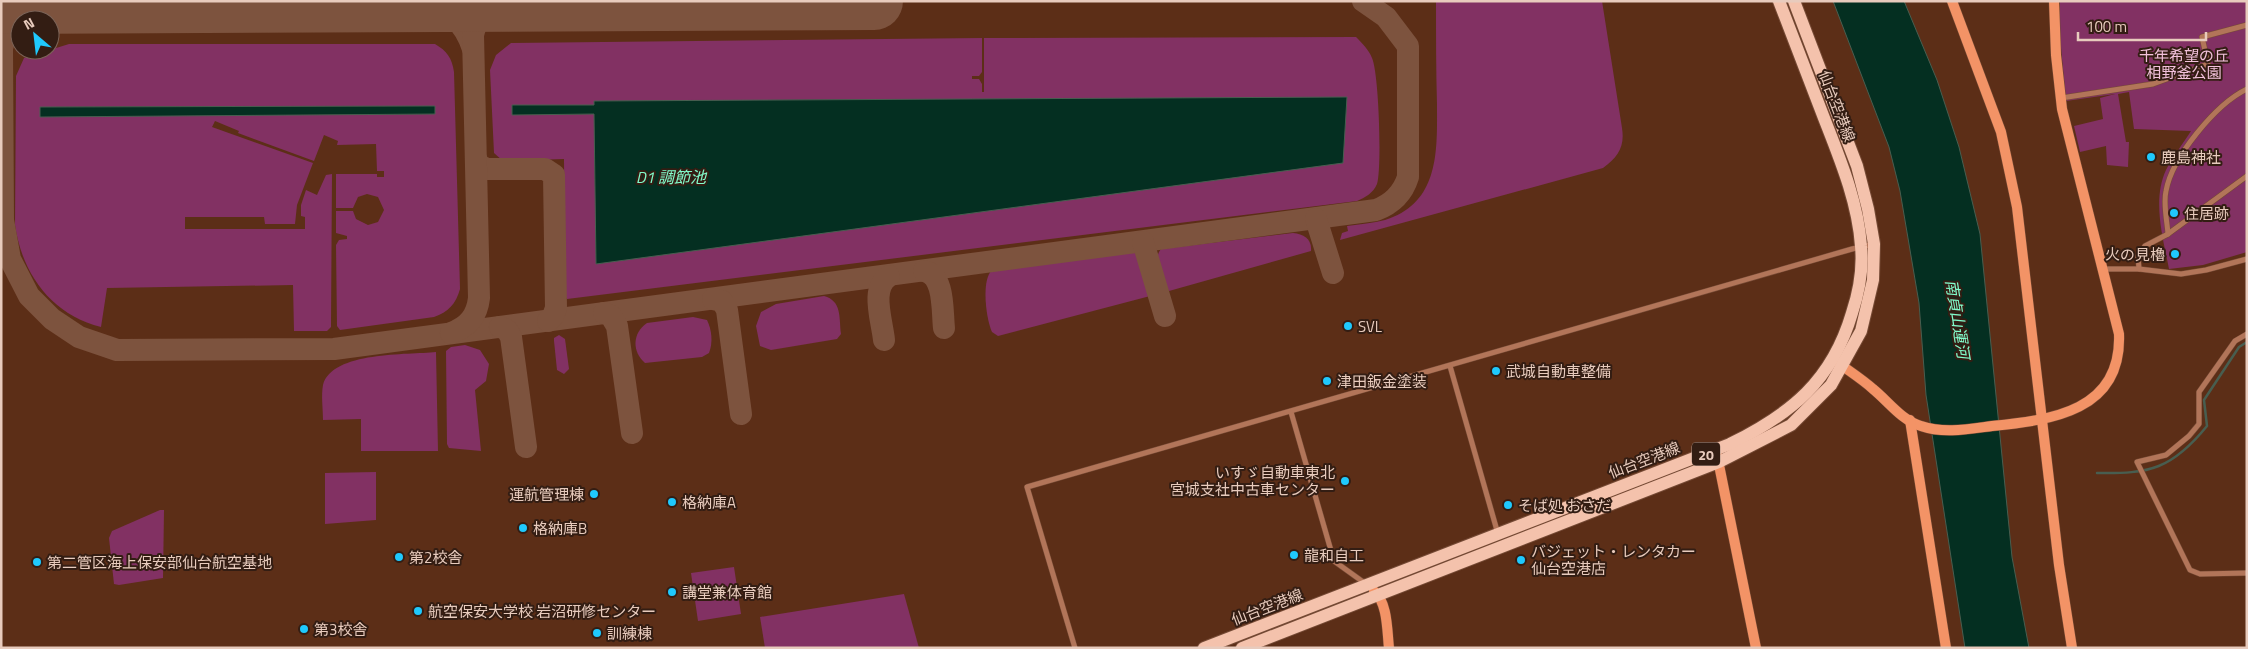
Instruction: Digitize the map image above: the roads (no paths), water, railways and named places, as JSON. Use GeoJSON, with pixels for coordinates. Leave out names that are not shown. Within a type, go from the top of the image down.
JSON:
{"type":"FeatureCollection","features":[{"type":"Feature","properties":{"kind":"main road","name":"仙台空港線"},"geometry":{"type":"LineString","coordinates":[[1779,1],[1841,163],[1868,245]]}},
{"type":"Feature","properties":{"kind":"main road","name":"仙台空港線"},"geometry":{"type":"LineString","coordinates":[[1242,648],[1502,546],[1717,456],[1780,416],[1802,398],[1838,363],[1855,304],[1868,245],[1868,210],[1857,166],[1794,1]]}},
{"type":"Feature","properties":{"kind":"main road","name":"仙台空港線"},"geometry":{"type":"LineString","coordinates":[[1204,648],[1368,586],[1498,533],[1717,456]]}},
{"type":"Feature","properties":{"kind":"street"},"geometry":{"type":"LineString","coordinates":[[1952,1],[2001,132],[2017,208],[2059,565],[2072,648]]}},
{"type":"Feature","properties":{"kind":"street"},"geometry":{"type":"LineString","coordinates":[[1838,363],[1915,423],[1939,430],[2008,425],[2043,420],[2067,413],[2093,399],[2114,370],[2119,350],[2119,334],[2071,150],[2061,98],[2056,55],[2054,1]]}},
{"type":"Feature","properties":{"kind":"street"},"geometry":{"type":"LineString","coordinates":[[2061,98],[2153,84],[2186,73],[2208,64],[2202,37],[2247,25]]}},
{"type":"Feature","properties":{"kind":"street"},"geometry":{"type":"LineString","coordinates":[[2168,234],[2165,193],[2173,171],[2201,128],[2226,104],[2247,89]]}},
{"type":"Feature","properties":{"kind":"street"},"geometry":{"type":"LineString","coordinates":[[2139,269],[2138,256],[2141,250],[2168,234],[2247,176]]}},
{"type":"Feature","properties":{"kind":"street"},"geometry":{"type":"LineString","coordinates":[[1075,648],[1027,486],[1292,412],[1868,245]]}},
{"type":"Feature","properties":{"kind":"street"},"geometry":{"type":"LineString","coordinates":[[2103,269],[2139,269],[2181,274],[2206,270],[2247,259]]}},
{"type":"Feature","properties":{"kind":"street"},"geometry":{"type":"LineString","coordinates":[[2247,334],[2235,342],[2199,392],[2199,424],[2181,445],[2166,455],[2137,462],[2190,570],[2200,574],[2247,573]]}},
{"type":"Feature","properties":{"kind":"street"},"geometry":{"type":"LineString","coordinates":[[1450,366],[1502,546]]}},
{"type":"Feature","properties":{"kind":"street"},"geometry":{"type":"LineString","coordinates":[[1292,412],[1334,561],[1378,595],[1384,609],[1389,648]]}},
{"type":"Feature","properties":{"kind":"street"},"geometry":{"type":"LineString","coordinates":[[1915,423],[1946,648]]}},
{"type":"Feature","properties":{"kind":"street"},"geometry":{"type":"LineString","coordinates":[[1717,456],[1756,648]]}},
{"type":"Feature","properties":{"kind":"street"},"geometry":{"type":"LineString","coordinates":[[1237,635],[1242,648]]}},
{"type":"Feature","properties":{"kind":"water","name":"南貞山運河"},"geometry":{"type":"Polygon","coordinates":[[[1833,1],[1904,1],[1937,80],[1959,147],[1980,234],[2012,557],[2029,648],[1965,648],[1926,395],[1919,303],[1900,191],[1889,147],[1833,1]]]}},
{"type":"Feature","properties":{"kind":"water","name":"D1 調節池"},"geometry":{"type":"Polygon","coordinates":[[[1347,97],[1343,163],[596,264],[594,114],[512,115],[512,105],[594,105],[594,101],[1347,97]]]}},
{"type":"Feature","properties":{"kind":"water"},"geometry":{"type":"Polygon","coordinates":[[[435,106],[435,114],[40,117],[40,107],[435,106]]]}},
{"type":"Feature","properties":{"kind":"waterway"},"geometry":{"type":"LineString","coordinates":[[2097,473],[2146,470],[2159,466],[2182,452],[2207,426],[2204,400],[2239,347],[2247,342]]}},
{"type":"Feature","properties":{"kind":"place","name":"鹿島神社"},"geometry":{"type":"Point","coordinates":[2151,157]}},
{"type":"Feature","properties":{"kind":"place","name":"住居跡"},"geometry":{"type":"Point","coordinates":[2174,213]}},
{"type":"Feature","properties":{"kind":"place","name":"火の見櫓"},"geometry":{"type":"Point","coordinates":[2175,254]}},
{"type":"Feature","properties":{"kind":"place","name":"SVL"},"geometry":{"type":"Point","coordinates":[1348,326]}},
{"type":"Feature","properties":{"kind":"place","name":"武城自動車整備"},"geometry":{"type":"Point","coordinates":[1496,371]}},
{"type":"Feature","properties":{"kind":"place","name":"津田鈑金塗装"},"geometry":{"type":"Point","coordinates":[1327,381]}},
{"type":"Feature","properties":{"kind":"place","name":"いすゞ自動車東北 宮城支社中古車センター"},"geometry":{"type":"Point","coordinates":[1345,481]}},
{"type":"Feature","properties":{"kind":"place","name":"運航管理棟"},"geometry":{"type":"Point","coordinates":[594,494]}},
{"type":"Feature","properties":{"kind":"place","name":"格納庫A"},"geometry":{"type":"Point","coordinates":[672,502]}},
{"type":"Feature","properties":{"kind":"place","name":"そば処 おさだ"},"geometry":{"type":"Point","coordinates":[1508,505]}},
{"type":"Feature","properties":{"kind":"place","name":"格納庫B"},"geometry":{"type":"Point","coordinates":[523,528]}},
{"type":"Feature","properties":{"kind":"place","name":"龍和自工"},"geometry":{"type":"Point","coordinates":[1294,555]}},
{"type":"Feature","properties":{"kind":"place","name":"第2校舎"},"geometry":{"type":"Point","coordinates":[399,557]}},
{"type":"Feature","properties":{"kind":"place","name":"バジェット・レンタカー 仙台空港店"},"geometry":{"type":"Point","coordinates":[1521,560]}},
{"type":"Feature","properties":{"kind":"place","name":"第二管区海上保安部仙台航空基地"},"geometry":{"type":"Point","coordinates":[37,562]}},
{"type":"Feature","properties":{"kind":"place","name":"講堂兼体育館"},"geometry":{"type":"Point","coordinates":[672,592]}},
{"type":"Feature","properties":{"kind":"place","name":"航空保安大学校 岩沼研修センター"},"geometry":{"type":"Point","coordinates":[418,611]}},
{"type":"Feature","properties":{"kind":"place","name":"第3校舎"},"geometry":{"type":"Point","coordinates":[304,629]}},
{"type":"Feature","properties":{"kind":"place","name":"訓練棟"},"geometry":{"type":"Point","coordinates":[597,633]}},
{"type":"Feature","properties":{"kind":"park label","name":"千年希望の丘 相野釜公園"},"geometry":{"type":"Point","coordinates":[2184,64]}}]}
